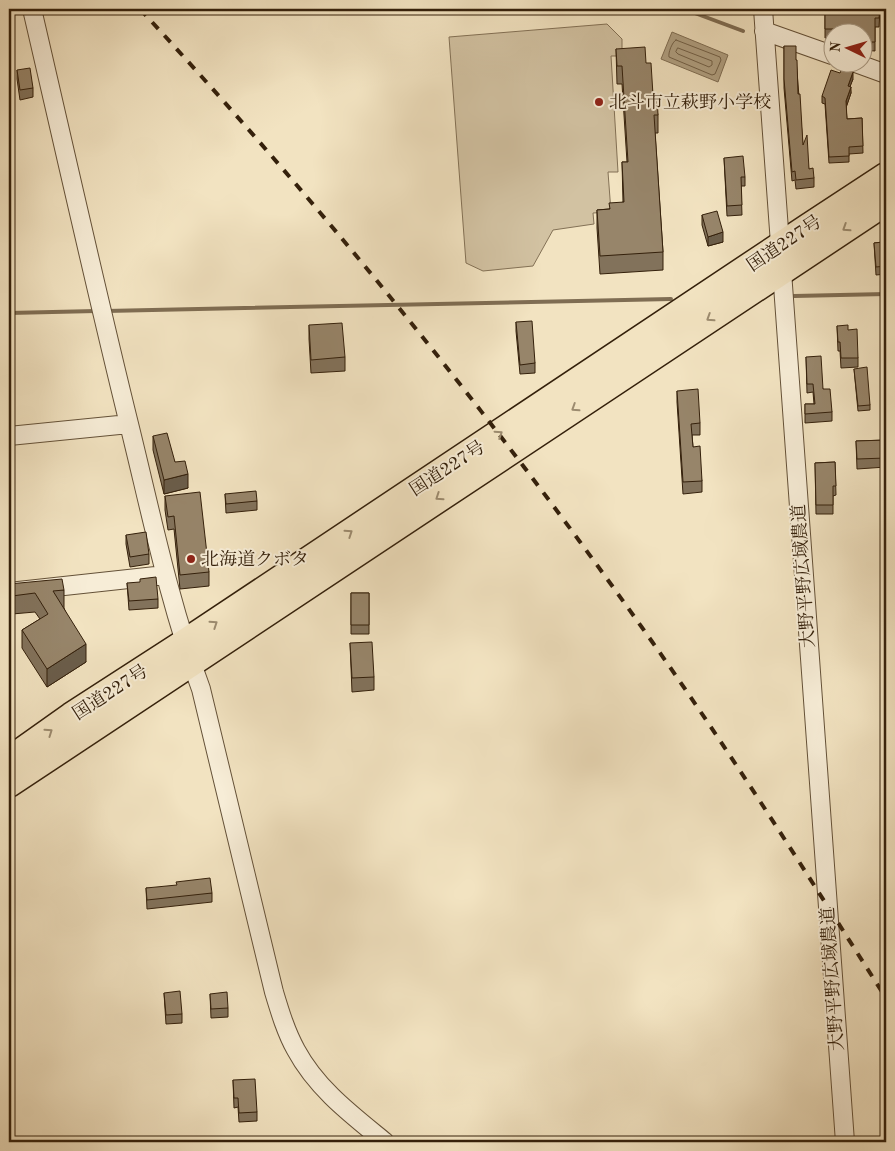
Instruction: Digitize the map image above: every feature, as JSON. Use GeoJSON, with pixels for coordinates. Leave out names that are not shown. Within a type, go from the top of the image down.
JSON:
{"type":"FeatureCollection","features":[{"type":"Feature","properties":{"kind":"highway","name":"国道227号"},"geometry":{"type":"LineString","coordinates":[[9,784],[188,653],[780,246],[886,176]]}},
{"type":"Feature","properties":{"kind":"highway","name":"国道227号"},"geometry":{"type":"LineString","coordinates":[[9,760],[71,716],[188,653],[886,202]]}},
{"type":"Feature","properties":{"kind":"street"},"geometry":{"type":"LineString","coordinates":[[32,9],[165,575],[188,653],[201,689],[274,992],[288,1034],[301,1059],[328,1094],[385,1142]]}},
{"type":"Feature","properties":{"kind":"street","name":"大野平野広域農道"},"geometry":{"type":"LineString","coordinates":[[762,9],[845,1142]]}},
{"type":"Feature","properties":{"kind":"street"},"geometry":{"type":"LineString","coordinates":[[764,32],[822,52]]}},
{"type":"Feature","properties":{"kind":"street"},"geometry":{"type":"LineString","coordinates":[[872,69],[886,74]]}},
{"type":"Feature","properties":{"kind":"street"},"geometry":{"type":"LineString","coordinates":[[9,436],[130,424]]}},
{"type":"Feature","properties":{"kind":"street"},"geometry":{"type":"LineString","coordinates":[[9,592],[165,575]]}},
{"type":"Feature","properties":{"kind":"shaded area"},"geometry":{"type":"Polygon","coordinates":[[[607,24],[622,39],[622,56],[611,56],[618,172],[608,172],[611,212],[593,213],[594,224],[553,230],[533,266],[483,271],[466,263],[449,37],[607,24]]]}},
{"type":"Feature","properties":{"kind":"water"},"geometry":{"type":"Polygon","coordinates":[[[672,32],[728,55],[718,82],[661,59],[672,32]]]}},
{"type":"Feature","properties":{"kind":"building"},"geometry":{"type":"Polygon","coordinates":[[[825,9],[880,9],[879,18],[875,18],[875,42],[872,42],[872,22],[825,22],[825,9]]]}},
{"type":"Feature","properties":{"kind":"building"},"geometry":{"type":"Polygon","coordinates":[[[784,46],[796,46],[803,145],[807,135],[809,169],[813,168],[814,178],[796,180],[795,171],[792,172],[784,79],[784,46]]]}},
{"type":"Feature","properties":{"kind":"building"},"geometry":{"type":"Polygon","coordinates":[[[645,47],[646,63],[651,63],[653,95],[657,95],[658,115],[654,115],[663,252],[600,256],[597,210],[610,209],[609,203],[624,202],[622,162],[628,162],[622,66],[617,66],[616,49],[645,47]]]}},
{"type":"Feature","properties":{"kind":"building"},"geometry":{"type":"Polygon","coordinates":[[[30,68],[33,88],[20,90],[17,70],[30,68]]]}},
{"type":"Feature","properties":{"kind":"building"},"geometry":{"type":"Polygon","coordinates":[[[830,72],[853,72],[848,86],[851,87],[846,101],[847,119],[862,118],[863,146],[849,147],[849,156],[829,157],[825,98],[822,96],[830,72]]]}},
{"type":"Feature","properties":{"kind":"building"},"geometry":{"type":"Polygon","coordinates":[[[743,156],[745,177],[741,177],[742,205],[727,206],[724,158],[743,156]]]}},
{"type":"Feature","properties":{"kind":"building"},"geometry":{"type":"Polygon","coordinates":[[[717,211],[723,232],[708,237],[702,215],[717,211]]]}},
{"type":"Feature","properties":{"kind":"building"},"geometry":{"type":"Polygon","coordinates":[[[886,236],[886,266],[876,267],[874,243],[883,242],[883,237],[886,236]]]}},
{"type":"Feature","properties":{"kind":"building"},"geometry":{"type":"Polygon","coordinates":[[[532,321],[535,363],[520,365],[516,322],[532,321]]]}},
{"type":"Feature","properties":{"kind":"building"},"geometry":{"type":"Polygon","coordinates":[[[342,323],[345,357],[311,360],[309,325],[342,323]]]}},
{"type":"Feature","properties":{"kind":"building"},"geometry":{"type":"Polygon","coordinates":[[[848,325],[848,330],[857,329],[858,358],[841,358],[837,326],[848,325]]]}},
{"type":"Feature","properties":{"kind":"building"},"geometry":{"type":"Polygon","coordinates":[[[821,356],[823,389],[830,389],[832,412],[805,414],[805,404],[815,404],[813,384],[807,384],[806,357],[821,356]]]}},
{"type":"Feature","properties":{"kind":"building"},"geometry":{"type":"Polygon","coordinates":[[[867,367],[870,405],[858,406],[854,369],[867,367]]]}},
{"type":"Feature","properties":{"kind":"building"},"geometry":{"type":"Polygon","coordinates":[[[698,389],[700,423],[691,424],[693,447],[700,446],[702,481],[683,482],[677,391],[698,389]]]}},
{"type":"Feature","properties":{"kind":"building"},"geometry":{"type":"Polygon","coordinates":[[[167,433],[175,462],[185,461],[188,474],[164,480],[153,436],[167,433]]]}},
{"type":"Feature","properties":{"kind":"building"},"geometry":{"type":"Polygon","coordinates":[[[886,440],[886,458],[857,459],[856,441],[886,440]]]}},
{"type":"Feature","properties":{"kind":"building"},"geometry":{"type":"Polygon","coordinates":[[[835,462],[836,486],[833,486],[833,505],[816,505],[815,463],[835,462]]]}},
{"type":"Feature","properties":{"kind":"building"},"geometry":{"type":"Polygon","coordinates":[[[256,491],[257,501],[226,504],[225,494],[256,491]]]}},
{"type":"Feature","properties":{"kind":"building"},"geometry":{"type":"Polygon","coordinates":[[[200,492],[209,572],[180,575],[174,516],[168,517],[165,496],[200,492]]]}},
{"type":"Feature","properties":{"kind":"building"},"geometry":{"type":"Polygon","coordinates":[[[146,532],[149,554],[130,557],[126,535],[146,532]]]}},
{"type":"Feature","properties":{"kind":"building"},"geometry":{"type":"Polygon","coordinates":[[[156,577],[158,599],[129,601],[127,583],[140,582],[140,579],[156,577]]]}},
{"type":"Feature","properties":{"kind":"building"},"geometry":{"type":"Polygon","coordinates":[[[62,579],[64,590],[53,591],[86,644],[47,669],[22,630],[48,614],[35,593],[12,596],[12,599],[9,600],[9,584],[62,579]]]}},
{"type":"Feature","properties":{"kind":"building"},"geometry":{"type":"Polygon","coordinates":[[[351,593],[369,593],[369,625],[351,625],[351,593]]]}},
{"type":"Feature","properties":{"kind":"building"},"geometry":{"type":"Polygon","coordinates":[[[372,642],[374,677],[352,678],[350,643],[372,642]]]}},
{"type":"Feature","properties":{"kind":"building"},"geometry":{"type":"Polygon","coordinates":[[[210,878],[212,893],[147,900],[146,888],[177,885],[176,882],[210,878]]]}},
{"type":"Feature","properties":{"kind":"building"},"geometry":{"type":"Polygon","coordinates":[[[180,991],[182,1014],[166,1015],[164,993],[180,991]]]}},
{"type":"Feature","properties":{"kind":"building"},"geometry":{"type":"Polygon","coordinates":[[[227,992],[228,1008],[211,1009],[210,994],[227,992]]]}},
{"type":"Feature","properties":{"kind":"building"},"geometry":{"type":"Polygon","coordinates":[[[255,1079],[257,1112],[239,1113],[238,1098],[234,1098],[233,1080],[255,1079]]]}},
{"type":"Feature","properties":{"kind":"waterway"},"geometry":{"type":"LineString","coordinates":[[684,9],[743,31]]}},
{"type":"Feature","properties":{"kind":"waterway"},"geometry":{"type":"LineString","coordinates":[[794,296],[886,294]]}},
{"type":"Feature","properties":{"kind":"waterway"},"geometry":{"type":"LineString","coordinates":[[106,311],[671,299]]}},
{"type":"Feature","properties":{"kind":"waterway"},"geometry":{"type":"LineString","coordinates":[[9,313],[96,311]]}},
{"type":"Feature","properties":{"kind":"railway"},"geometry":{"type":"LineString","coordinates":[[140,9],[276,161],[342,239],[533,478],[653,643],[713,731],[772,819],[886,998]]}},
{"type":"Feature","properties":{"kind":"place","name":"北斗市立萩野小学校"},"geometry":{"type":"Point","coordinates":[599,102]}},
{"type":"Feature","properties":{"kind":"place","name":"北海道クボタ"},"geometry":{"type":"Point","coordinates":[191,559]}}]}
